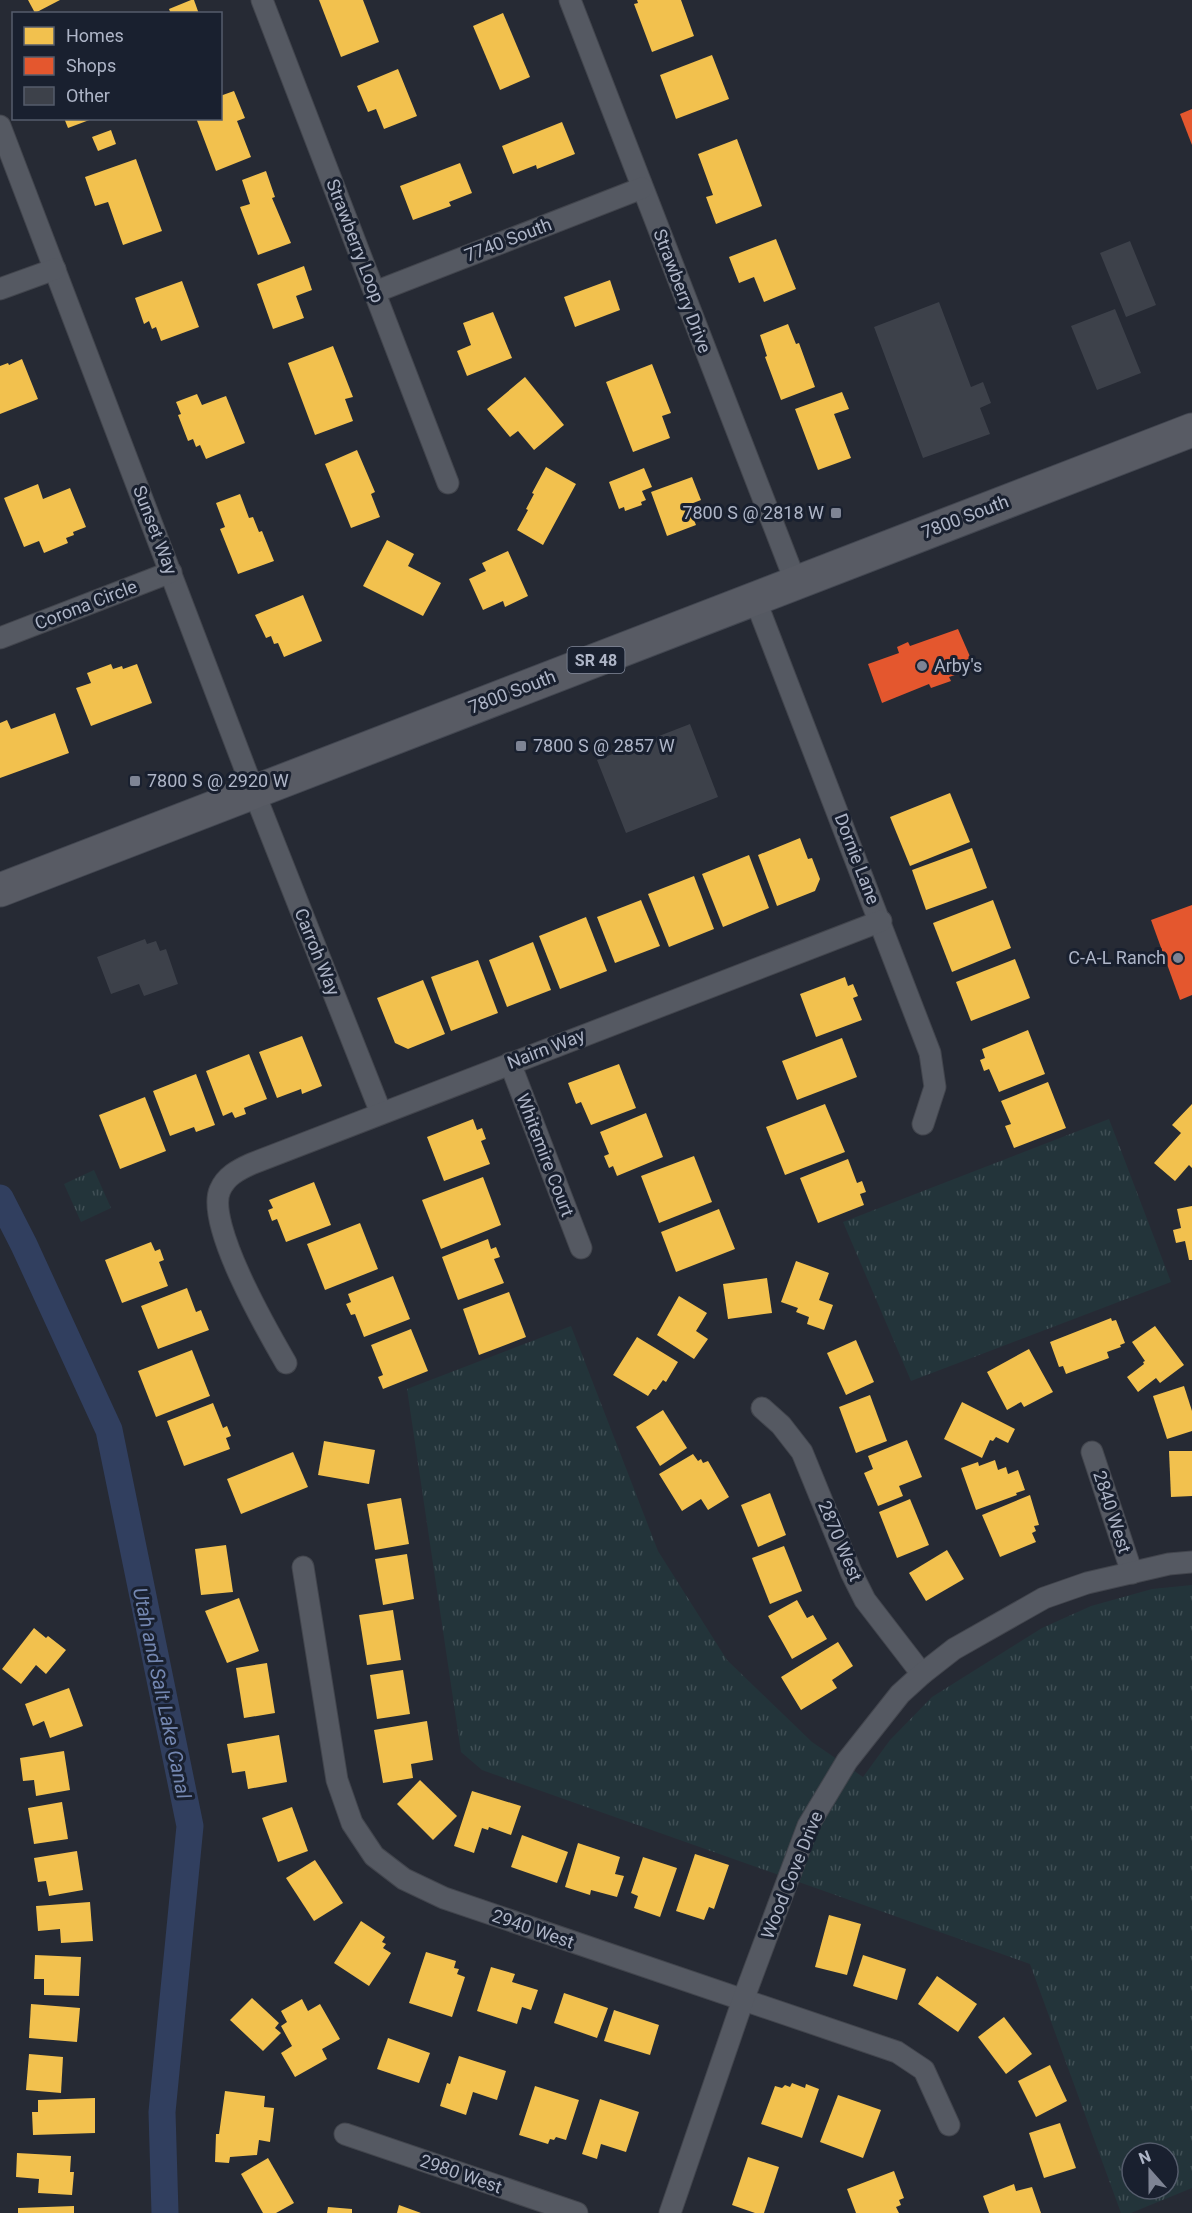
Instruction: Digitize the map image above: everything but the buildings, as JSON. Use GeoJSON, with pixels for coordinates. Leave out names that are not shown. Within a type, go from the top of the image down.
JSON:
{"type":"FeatureCollection","features":[{"type":"Feature","properties":{"kind":"main road","name":"7800 South"},"geometry":{"type":"LineString","coordinates":[[0,890],[1192,430]]}},
{"type":"Feature","properties":{"kind":"street","name":"Strawberry Loop"},"geometry":{"type":"LineString","coordinates":[[262,0],[448,483]]}},
{"type":"Feature","properties":{"kind":"street","name":"Strawberry Drive"},"geometry":{"type":"LineString","coordinates":[[570,0],[796,583]]}},
{"type":"Feature","properties":{"kind":"street","name":"Sunset Way"},"geometry":{"type":"LineString","coordinates":[[0,126],[254,792]]}},
{"type":"Feature","properties":{"kind":"street","name":"7740 South"},"geometry":{"type":"LineString","coordinates":[[375,292],[642,188]]}},
{"type":"Feature","properties":{"kind":"street"},"geometry":{"type":"LineString","coordinates":[[0,289],[55,269]]}},
{"type":"Feature","properties":{"kind":"street","name":"Corona Circle"},"geometry":{"type":"LineString","coordinates":[[0,638],[171,572]]}},
{"type":"Feature","properties":{"kind":"street","name":"Dornie Lane"},"geometry":{"type":"LineString","coordinates":[[755,599],[930,1053],[935,1087],[923,1124]]}},
{"type":"Feature","properties":{"kind":"street","name":"Carroh Way"},"geometry":{"type":"LineString","coordinates":[[254,792],[381,1113]]}},
{"type":"Feature","properties":{"kind":"street","name":"Nairn Way"},"geometry":{"type":"LineString","coordinates":[[286,1364],[253,1305],[223,1231],[217,1208],[219,1190],[232,1173],[381,1113],[880,921]]}},
{"type":"Feature","properties":{"kind":"street","name":"Whitemire Court"},"geometry":{"type":"LineString","coordinates":[[510,1063],[581,1248]]}},
{"type":"Feature","properties":{"kind":"street","name":"2870 West"},"geometry":{"type":"LineString","coordinates":[[762,1408],[781,1425],[802,1452],[851,1572],[866,1600],[922,1674]]}},
{"type":"Feature","properties":{"kind":"street","name":"2840 West"},"geometry":{"type":"LineString","coordinates":[[1092,1452],[1132,1573]]}},
{"type":"Feature","properties":{"kind":"street","name":"Wood Cove Drive"},"geometry":{"type":"LineString","coordinates":[[670,2213],[743,2000],[808,1826],[847,1761],[900,1694],[954,1649],[1044,1598],[1087,1583],[1169,1564],[1192,1562]]}},
{"type":"Feature","properties":{"kind":"street","name":"2940 West"},"geometry":{"type":"LineString","coordinates":[[303,1567],[337,1780],[352,1822],[374,1856],[404,1879],[444,1898],[897,2052],[924,2070],[949,2125]]}},
{"type":"Feature","properties":{"kind":"street","name":"2980 West"},"geometry":{"type":"LineString","coordinates":[[345,2134],[578,2213]]}},
{"type":"Feature","properties":{"kind":"green space"},"geometry":{"type":"Polygon","coordinates":[[[1109,1119],[1171,1282],[911,1381],[843,1222],[1109,1119]]]}},
{"type":"Feature","properties":{"kind":"green space"},"geometry":{"type":"Polygon","coordinates":[[[94,1170],[111,1208],[81,1222],[64,1184],[94,1170]]]}},
{"type":"Feature","properties":{"kind":"green space"},"geometry":{"type":"Polygon","coordinates":[[[571,1326],[658,1551],[727,1660],[812,1742],[863,1777],[890,1740],[932,1697],[1042,1628],[1091,1606],[1152,1589],[1192,1585],[1192,2188],[1180,2193],[1180,2141],[1120,2141],[1120,2201],[1160,2201],[1131,2213],[1121,2213],[1030,1964],[482,1770],[461,1752],[407,1389],[571,1326]]]}},
{"type":"Feature","properties":{"kind":"waterway","name":"Utah and Salt Lake Canal"},"geometry":{"type":"LineString","coordinates":[[0,1198],[109,1430],[190,1826],[162,2112],[165,2213]]}},
{"type":"Feature","properties":{"kind":"place","name":"7800 S @ 2818 W"},"geometry":{"type":"Point","coordinates":[836,513]}},
{"type":"Feature","properties":{"kind":"place","name":"Arby's"},"geometry":{"type":"Point","coordinates":[922,666]}},
{"type":"Feature","properties":{"kind":"place","name":"7800 S @ 2857 W"},"geometry":{"type":"Point","coordinates":[521,746]}},
{"type":"Feature","properties":{"kind":"place","name":"7800 S @ 2920 W"},"geometry":{"type":"Point","coordinates":[135,781]}},
{"type":"Feature","properties":{"kind":"place","name":"C-A-L Ranch"},"geometry":{"type":"Point","coordinates":[1178,958]}}]}
